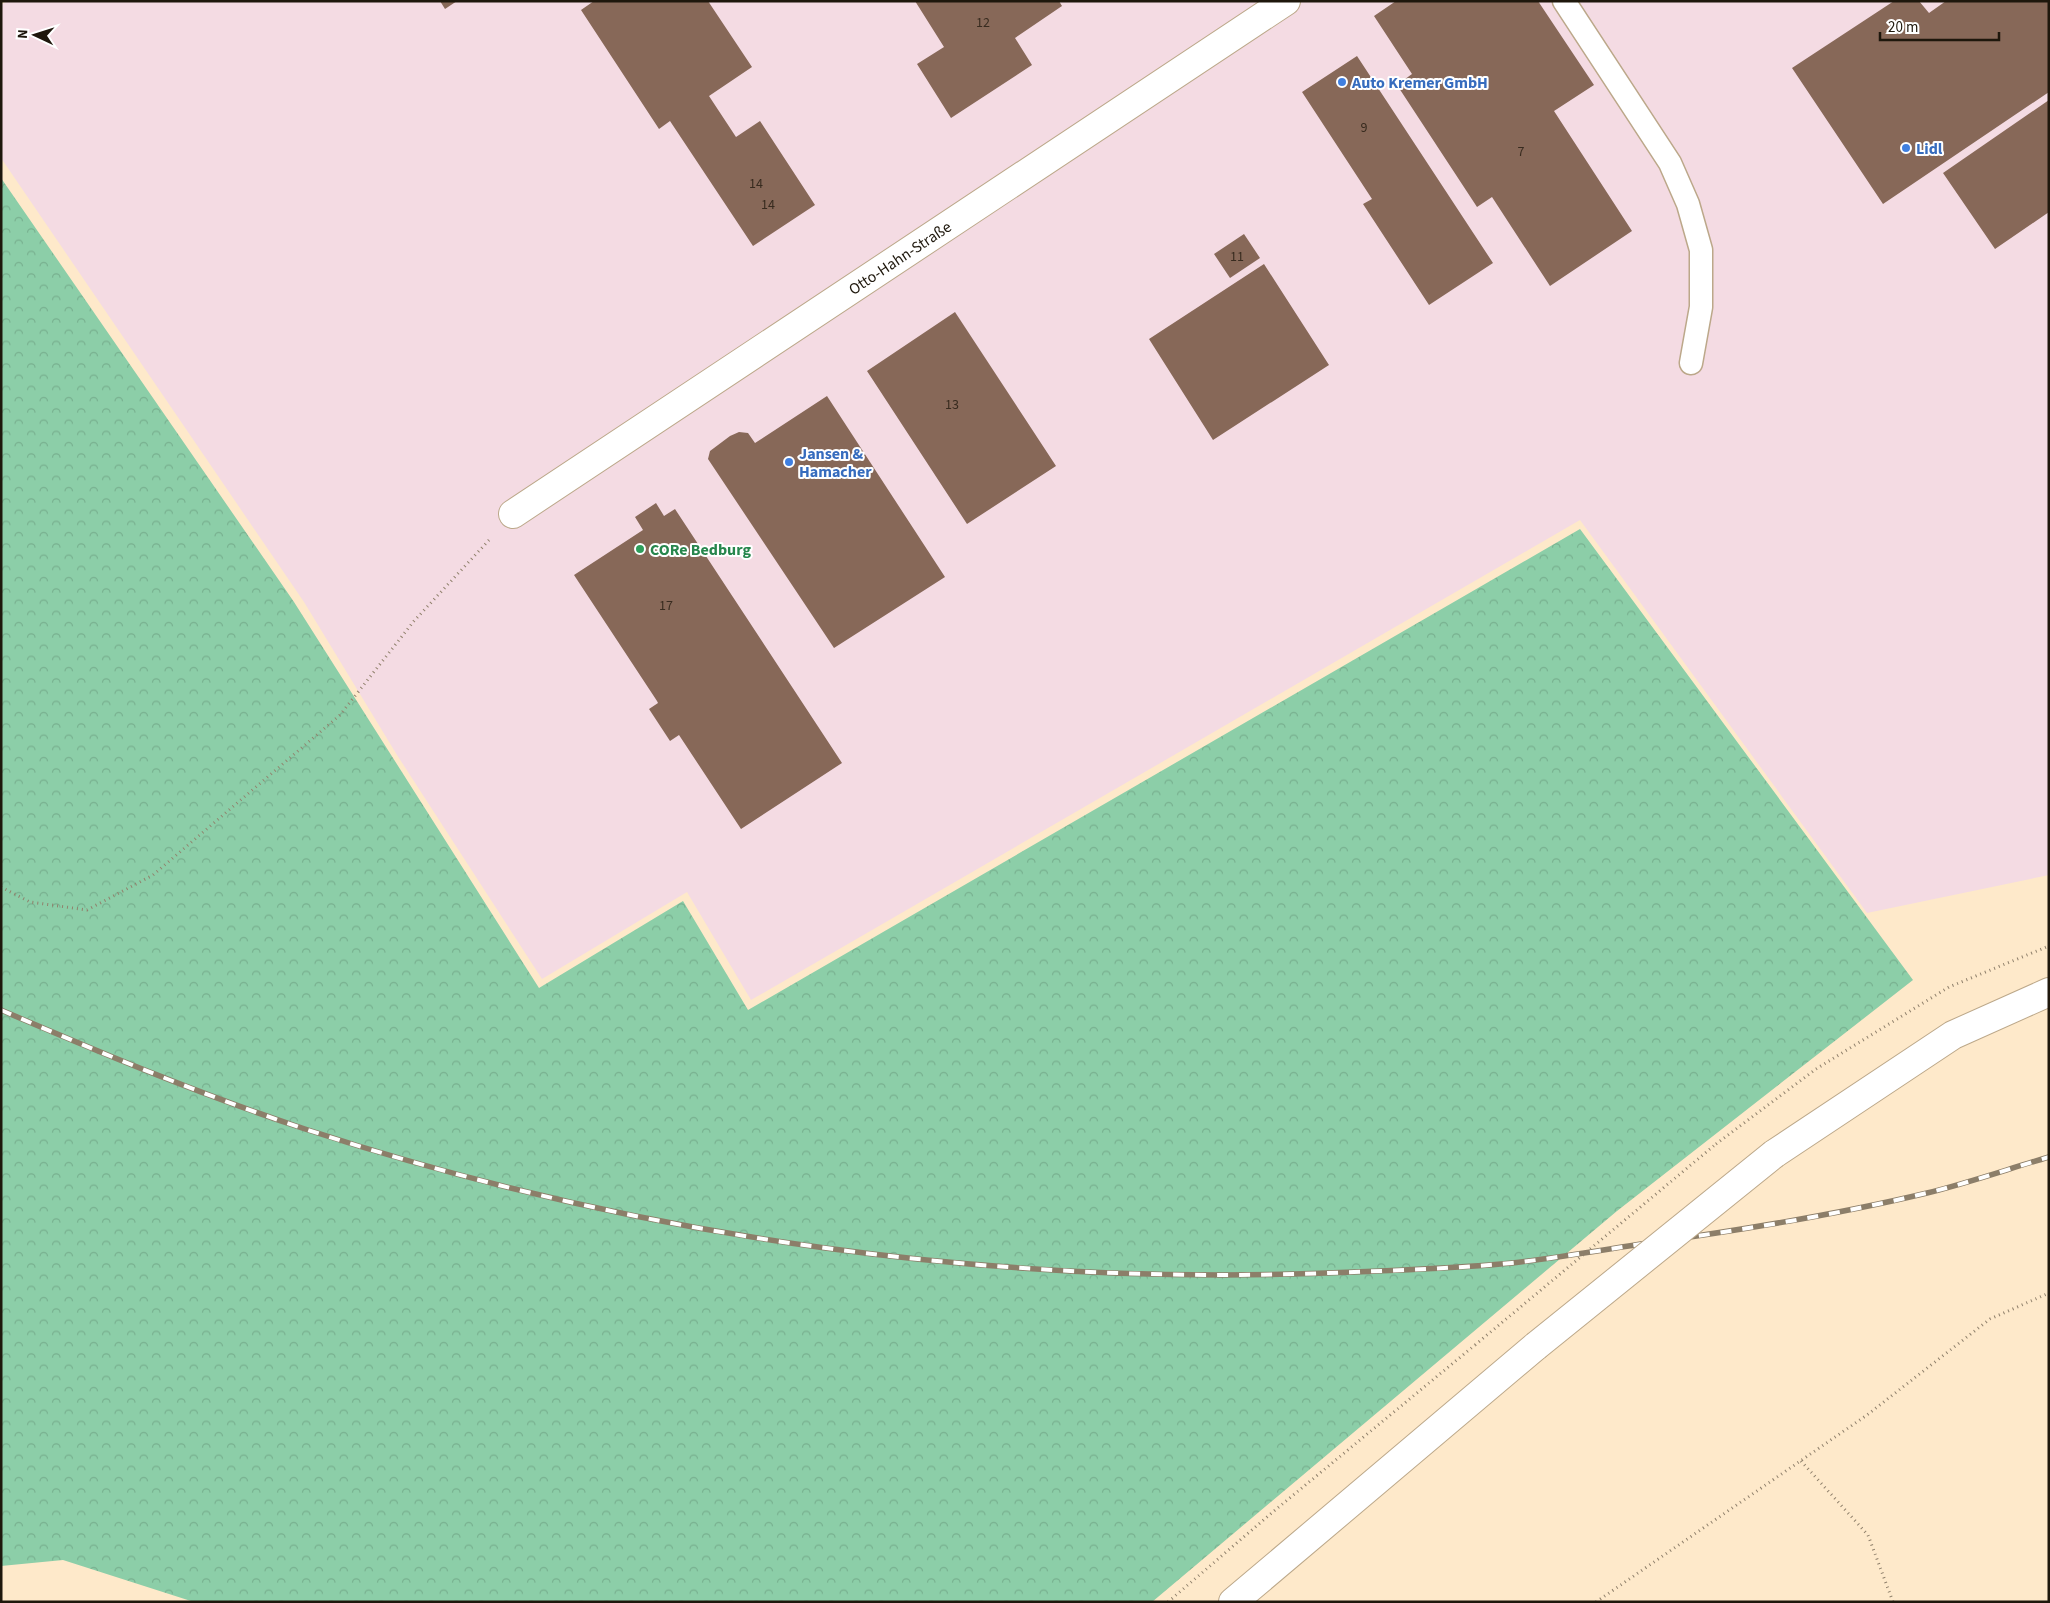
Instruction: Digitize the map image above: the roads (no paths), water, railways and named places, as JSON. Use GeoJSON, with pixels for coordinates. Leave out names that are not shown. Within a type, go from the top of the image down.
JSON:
{"type":"FeatureCollection","features":[{"type":"Feature","properties":{"kind":"street","name":"Otto-Hahn-Straße"},"geometry":{"type":"LineString","coordinates":[[513,514],[1286,1]]}},
{"type":"Feature","properties":{"kind":"street"},"geometry":{"type":"LineString","coordinates":[[1233,1602],[1536,1346],[1774,1154],[1953,1035],[2049,992]]}},
{"type":"Feature","properties":{"kind":"lane"},"geometry":{"type":"LineString","coordinates":[[1564,1],[1670,163],[1688,204],[1701,250],[1701,307],[1691,363]]}},
{"type":"Feature","properties":{"kind":"railway"},"geometry":{"type":"LineString","coordinates":[[1,1010],[114,1058],[228,1102],[305,1129],[432,1167],[561,1200],[692,1227],[824,1248],[956,1263],[1089,1272],[1222,1275],[1453,1268],[1512,1263],[1823,1215],[1942,1189],[2049,1157]]}},
{"type":"Feature","properties":{"kind":"place","name":"Auto Kremer GmbH"},"geometry":{"type":"Point","coordinates":[1342,82]}},
{"type":"Feature","properties":{"kind":"place","name":"Lidl"},"geometry":{"type":"Point","coordinates":[1906,148]}},
{"type":"Feature","properties":{"kind":"place","name":"Jansen & Hamacher"},"geometry":{"type":"Point","coordinates":[789,462]}},
{"type":"Feature","properties":{"kind":"place","name":"CORe Bedburg"},"geometry":{"type":"Point","coordinates":[640,549]}}]}
